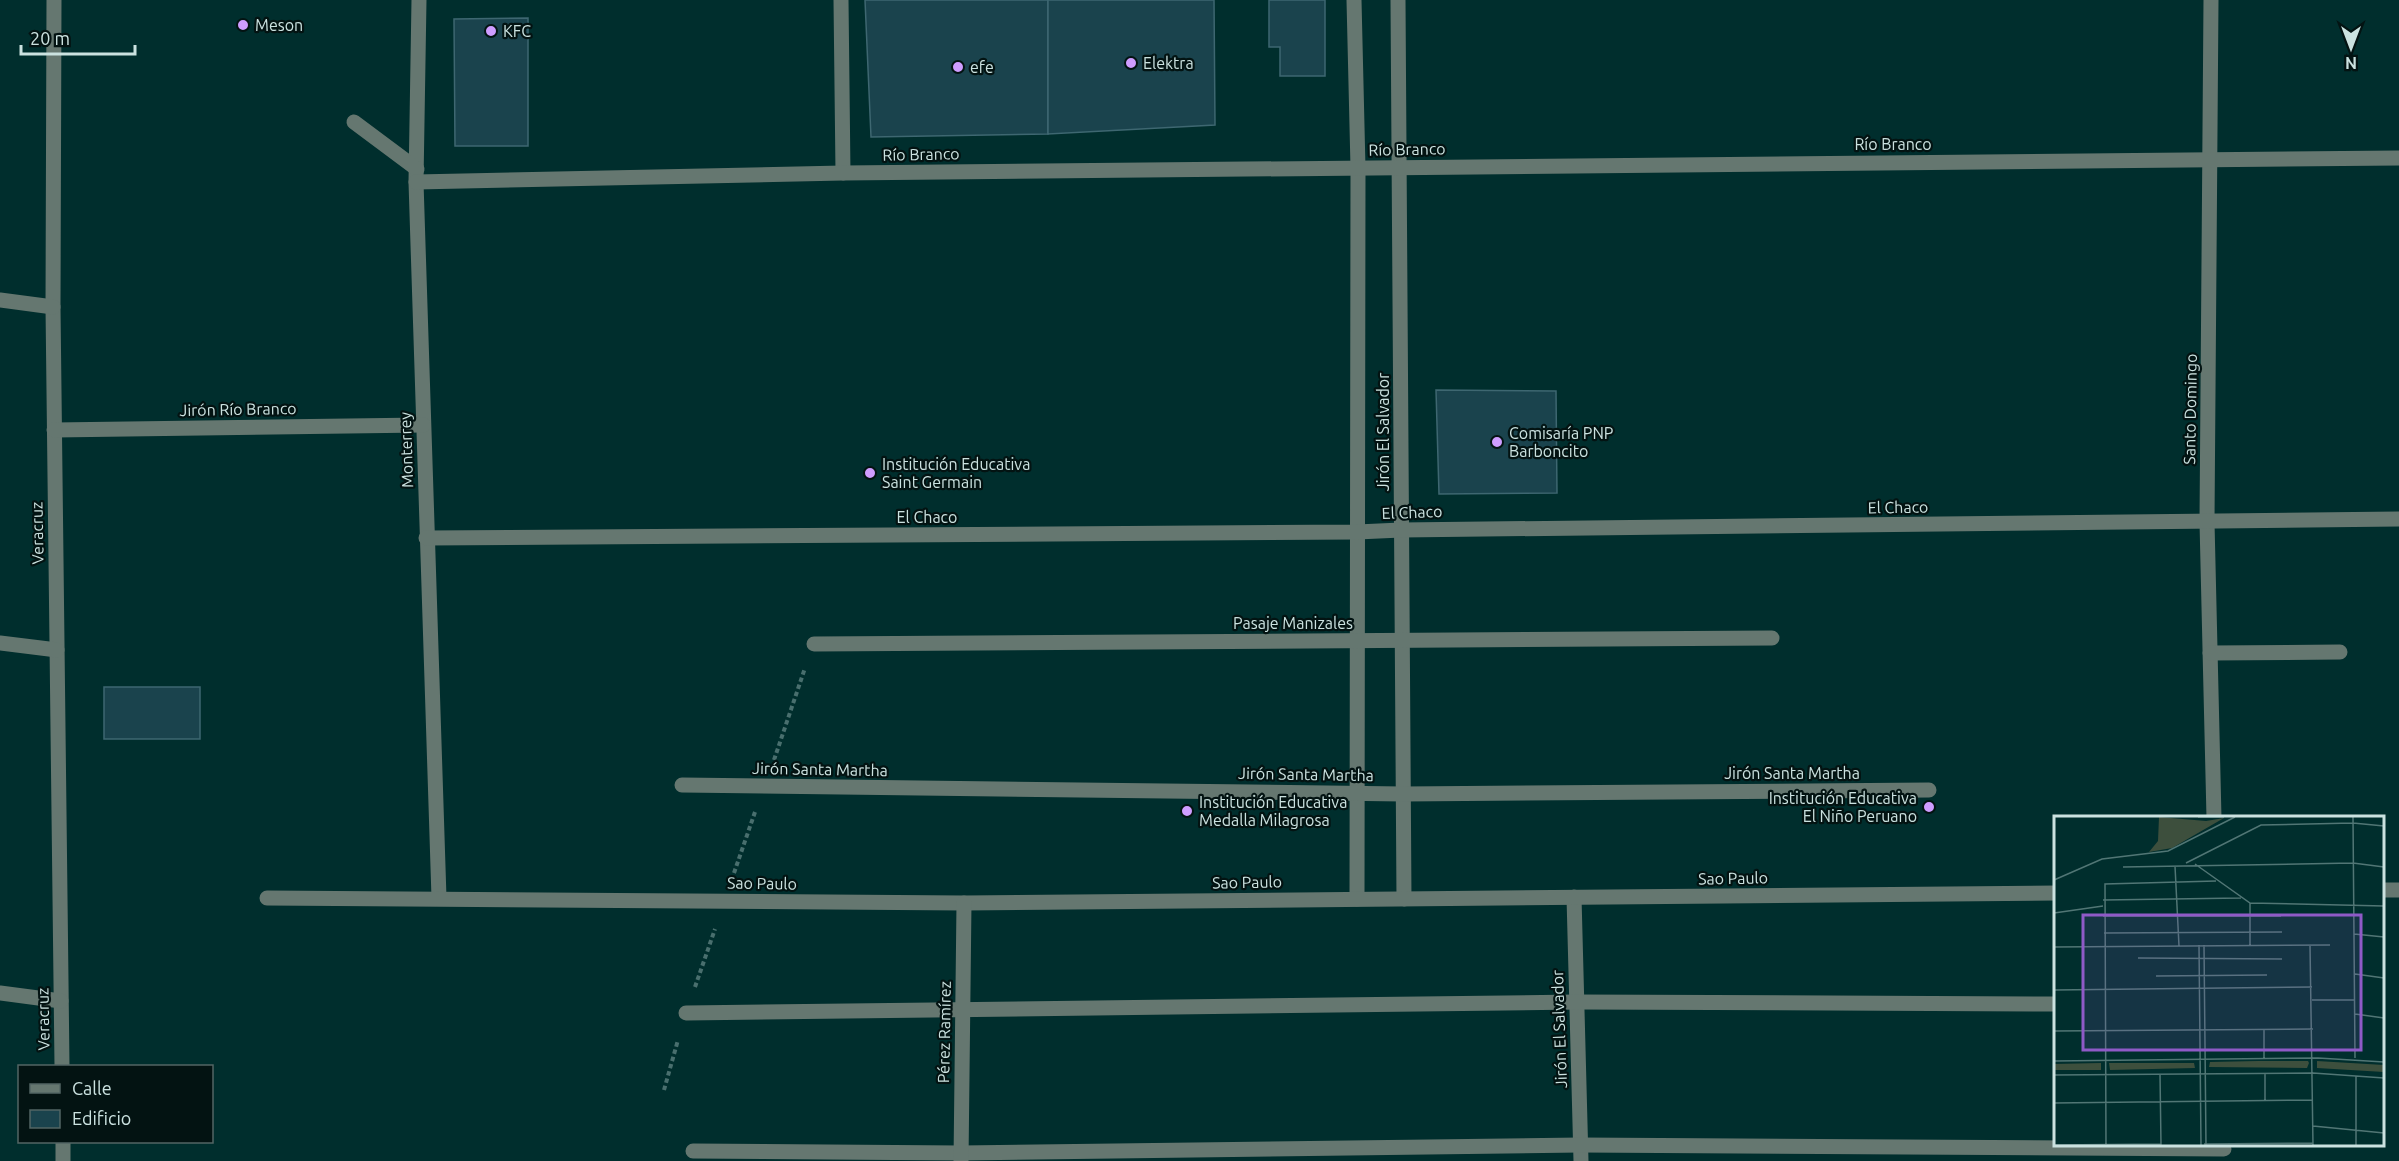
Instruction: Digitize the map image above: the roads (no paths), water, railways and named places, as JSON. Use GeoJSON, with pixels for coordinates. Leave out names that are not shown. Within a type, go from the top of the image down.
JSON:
{"type":"FeatureCollection","features":[{"type":"Feature","properties":{"kind":"street","name":"Veracruz"},"geometry":{"type":"LineString","coordinates":[[54,0],[53,307],[62,1065]]}},
{"type":"Feature","properties":{"kind":"street","name":"Monterrey"},"geometry":{"type":"LineString","coordinates":[[419,0],[417,175],[426,538],[439,898]]}},
{"type":"Feature","properties":{"kind":"street"},"geometry":{"type":"LineString","coordinates":[[840,0],[843,173]]}},
{"type":"Feature","properties":{"kind":"street","name":"Jirón El Salvador"},"geometry":{"type":"LineString","coordinates":[[1354,0],[1358,168],[1357,899]]}},
{"type":"Feature","properties":{"kind":"street","name":"Jirón El Salvador"},"geometry":{"type":"LineString","coordinates":[[1398,0],[1404,899]]}},
{"type":"Feature","properties":{"kind":"street","name":"Santo Domingo"},"geometry":{"type":"LineString","coordinates":[[2211,0],[2207,522],[2214,816]]}},
{"type":"Feature","properties":{"kind":"street"},"geometry":{"type":"LineString","coordinates":[[354,122],[417,175]]}},
{"type":"Feature","properties":{"kind":"street","name":"Río Branco"},"geometry":{"type":"LineString","coordinates":[[417,175],[2399,158]]}},
{"type":"Feature","properties":{"kind":"street"},"geometry":{"type":"LineString","coordinates":[[0,300],[53,307]]}},
{"type":"Feature","properties":{"kind":"street","name":"Jirón Río Branco"},"geometry":{"type":"LineString","coordinates":[[54,430],[423,425]]}},
{"type":"Feature","properties":{"kind":"street","name":"El Chaco"},"geometry":{"type":"LineString","coordinates":[[426,538],[1357,532],[2399,519]]}},
{"type":"Feature","properties":{"kind":"street","name":"Pasaje Manizales"},"geometry":{"type":"LineString","coordinates":[[814,644],[1772,638]]}},
{"type":"Feature","properties":{"kind":"street"},"geometry":{"type":"LineString","coordinates":[[0,643],[57,650]]}},
{"type":"Feature","properties":{"kind":"street"},"geometry":{"type":"LineString","coordinates":[[2210,653],[2340,652]]}},
{"type":"Feature","properties":{"kind":"street","name":"Jirón Santa Martha"},"geometry":{"type":"LineString","coordinates":[[682,785],[1403,794],[1929,790]]}},
{"type":"Feature","properties":{"kind":"street","name":"Sao Paulo"},"geometry":{"type":"LineString","coordinates":[[267,898],[964,903],[2054,893]]}},
{"type":"Feature","properties":{"kind":"street","name":"Jirón El Salvador"},"geometry":{"type":"LineString","coordinates":[[1574,897],[1581,1161]]}},
{"type":"Feature","properties":{"kind":"street","name":"Pérez Ramírez"},"geometry":{"type":"LineString","coordinates":[[961,1157],[964,903]]}},
{"type":"Feature","properties":{"kind":"street"},"geometry":{"type":"LineString","coordinates":[[0,993],[61,1001]]}},
{"type":"Feature","properties":{"kind":"street"},"geometry":{"type":"LineString","coordinates":[[686,1013],[1577,1002],[2054,1004]]}},
{"type":"Feature","properties":{"kind":"street"},"geometry":{"type":"LineString","coordinates":[[63,1143],[63,1161]]}},
{"type":"Feature","properties":{"kind":"street"},"geometry":{"type":"LineString","coordinates":[[693,1151],[961,1157],[1580,1145],[2225,1151]]}},
{"type":"Feature","properties":{"kind":"place","name":"Meson"},"geometry":{"type":"Point","coordinates":[243,25]}},
{"type":"Feature","properties":{"kind":"place","name":"KFC"},"geometry":{"type":"Point","coordinates":[491,31]}},
{"type":"Feature","properties":{"kind":"place","name":"Elektra"},"geometry":{"type":"Point","coordinates":[1131,63]}},
{"type":"Feature","properties":{"kind":"place","name":"efe"},"geometry":{"type":"Point","coordinates":[958,67]}},
{"type":"Feature","properties":{"kind":"place","name":"Comisaría PNP Barboncito"},"geometry":{"type":"Point","coordinates":[1497,442]}},
{"type":"Feature","properties":{"kind":"place","name":"Institución Educativa Saint Germain"},"geometry":{"type":"Point","coordinates":[870,473]}},
{"type":"Feature","properties":{"kind":"place","name":"Institución Educativa El Niño Peruano"},"geometry":{"type":"Point","coordinates":[1929,807]}},
{"type":"Feature","properties":{"kind":"place","name":"Institución Educativa Medalla Milagrosa"},"geometry":{"type":"Point","coordinates":[1187,811]}}]}
